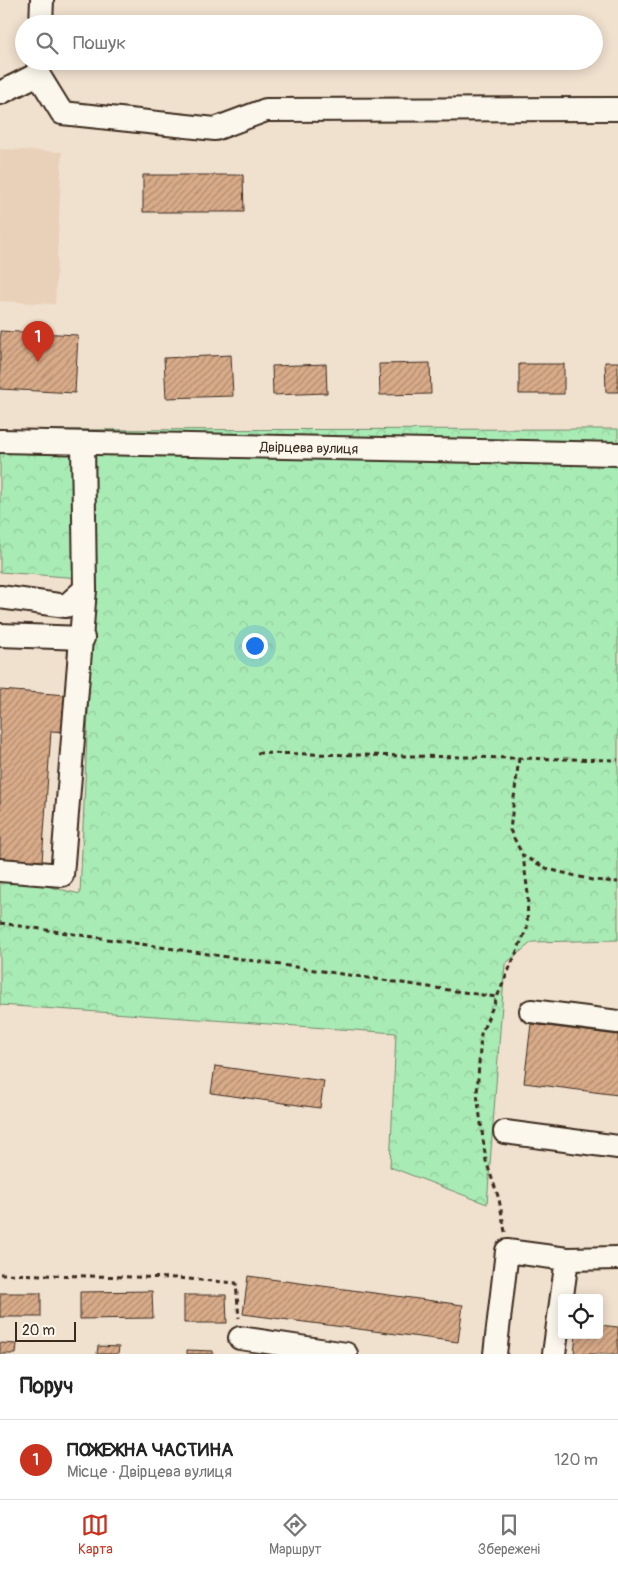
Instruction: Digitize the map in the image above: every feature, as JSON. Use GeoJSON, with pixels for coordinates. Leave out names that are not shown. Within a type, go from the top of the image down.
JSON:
{"type":"FeatureCollection","features":[{"type":"Feature","properties":{"kind":"street"},"geometry":{"type":"LineString","coordinates":[[41,15],[42,0]]}},
{"type":"Feature","properties":{"kind":"street"},"geometry":{"type":"LineString","coordinates":[[0,93],[35,70]]}},
{"type":"Feature","properties":{"kind":"street"},"geometry":{"type":"LineString","coordinates":[[39,70],[62,113],[215,130],[266,110],[618,109]]}},
{"type":"Feature","properties":{"kind":"street","name":"Двірцева вулиця"},"geometry":{"type":"LineString","coordinates":[[0,441],[618,454]]}},
{"type":"Feature","properties":{"kind":"street"},"geometry":{"type":"LineString","coordinates":[[0,870],[62,875],[85,588],[83,443]]}},
{"type":"Feature","properties":{"kind":"street"},"geometry":{"type":"LineString","coordinates":[[0,597],[66,606],[85,588]]}},
{"type":"Feature","properties":{"kind":"street"},"geometry":{"type":"LineString","coordinates":[[0,635],[82,638]]}},
{"type":"Feature","properties":{"kind":"street"},"geometry":{"type":"LineString","coordinates":[[531,1011],[618,1022]]}},
{"type":"Feature","properties":{"kind":"street"},"geometry":{"type":"LineString","coordinates":[[505,1132],[618,1147]]}},
{"type":"Feature","properties":{"kind":"street"},"geometry":{"type":"LineString","coordinates":[[495,1354],[507,1251],[567,1259],[618,1258]]}},
{"type":"Feature","properties":{"kind":"street"},"geometry":{"type":"LineString","coordinates":[[554,1354],[567,1259]]}},
{"type":"Feature","properties":{"kind":"street"},"geometry":{"type":"LineString","coordinates":[[240,1338],[337,1353]]}},
{"type":"Feature","properties":{"kind":"path"},"geometry":{"type":"LineString","coordinates":[[256,753],[618,760]]}},
{"type":"Feature","properties":{"kind":"path"},"geometry":{"type":"LineString","coordinates":[[507,1251],[499,1198],[486,1161],[477,1094],[481,1034],[527,928],[528,894],[523,856],[510,830],[519,758]]}},
{"type":"Feature","properties":{"kind":"path"},"geometry":{"type":"LineString","coordinates":[[523,856],[548,870],[592,880],[618,882]]}},
{"type":"Feature","properties":{"kind":"path"},"geometry":{"type":"LineString","coordinates":[[0,923],[496,997]]}},
{"type":"Feature","properties":{"kind":"path"},"geometry":{"type":"LineString","coordinates":[[0,1274],[177,1278],[236,1282],[240,1338]]}},
{"type":"Feature","properties":{"kind":"shaded area"},"geometry":{"type":"Polygon","coordinates":[[[0,149],[62,152],[55,304],[0,301],[0,149]]]}},
{"type":"Feature","properties":{"kind":"green space"},"geometry":{"type":"Polygon","coordinates":[[[618,429],[618,940],[532,942],[505,964],[487,1204],[390,1167],[396,1033],[0,1005],[0,875],[80,894],[94,579],[0,572],[0,430],[618,429]]]}},
{"type":"Feature","properties":{"kind":"building"},"geometry":{"type":"Polygon","coordinates":[[[143,175],[243,175],[244,212],[143,212],[143,175]]]}},
{"type":"Feature","properties":{"kind":"building"},"geometry":{"type":"Polygon","coordinates":[[[0,331],[78,335],[75,393],[0,389],[0,331]]]}},
{"type":"Feature","properties":{"kind":"building"},"geometry":{"type":"Polygon","coordinates":[[[231,355],[233,396],[166,398],[164,358],[231,355]]]}},
{"type":"Feature","properties":{"kind":"building"},"geometry":{"type":"Polygon","coordinates":[[[605,362],[618,362],[618,392],[606,392],[605,362]]]}},
{"type":"Feature","properties":{"kind":"building"},"geometry":{"type":"Polygon","coordinates":[[[430,363],[431,394],[380,395],[379,364],[430,363]]]}},
{"type":"Feature","properties":{"kind":"building"},"geometry":{"type":"Polygon","coordinates":[[[326,364],[327,393],[273,395],[272,366],[326,364]]]}},
{"type":"Feature","properties":{"kind":"building"},"geometry":{"type":"Polygon","coordinates":[[[519,364],[564,364],[564,394],[519,394],[519,364]]]}},
{"type":"Feature","properties":{"kind":"building"},"geometry":{"type":"Polygon","coordinates":[[[0,690],[67,695],[65,732],[51,731],[42,862],[0,859],[0,690]]]}},
{"type":"Feature","properties":{"kind":"building"},"geometry":{"type":"Polygon","coordinates":[[[531,1024],[618,1035],[618,1095],[524,1083],[531,1024]]]}},
{"type":"Feature","properties":{"kind":"building"},"geometry":{"type":"Polygon","coordinates":[[[215,1066],[324,1081],[320,1108],[211,1093],[215,1066]]]}},
{"type":"Feature","properties":{"kind":"building"},"geometry":{"type":"Polygon","coordinates":[[[248,1276],[463,1305],[458,1342],[243,1314],[248,1276]]]}},
{"type":"Feature","properties":{"kind":"building"},"geometry":{"type":"Polygon","coordinates":[[[152,1291],[153,1318],[80,1319],[80,1292],[152,1291]]]}},
{"type":"Feature","properties":{"kind":"building"},"geometry":{"type":"Polygon","coordinates":[[[0,1293],[41,1293],[41,1317],[0,1317],[0,1293]]]}},
{"type":"Feature","properties":{"kind":"building"},"geometry":{"type":"Polygon","coordinates":[[[184,1295],[226,1295],[227,1323],[184,1323],[184,1295]]]}},
{"type":"Feature","properties":{"kind":"building"},"geometry":{"type":"Polygon","coordinates":[[[603,1325],[618,1327],[618,1354],[574,1354],[576,1339],[603,1339],[603,1325]]]}},
{"type":"Feature","properties":{"kind":"building"},"geometry":{"type":"Polygon","coordinates":[[[0,1343],[17,1344],[16,1354],[0,1354],[0,1343]]]}},
{"type":"Feature","properties":{"kind":"building"},"geometry":{"type":"Polygon","coordinates":[[[98,1346],[119,1347],[118,1354],[97,1354],[98,1346]]]}},
{"type":"Feature","properties":{"kind":"building"},"geometry":{"type":"Polygon","coordinates":[[[187,1350],[213,1351],[213,1354],[187,1354],[187,1350]]]}},
{"type":"Feature","properties":{"kind":"place","name":"ПОЖЕЖНА ЧАСТИНА"},"geometry":{"type":"Point","coordinates":[38,362]}}]}
